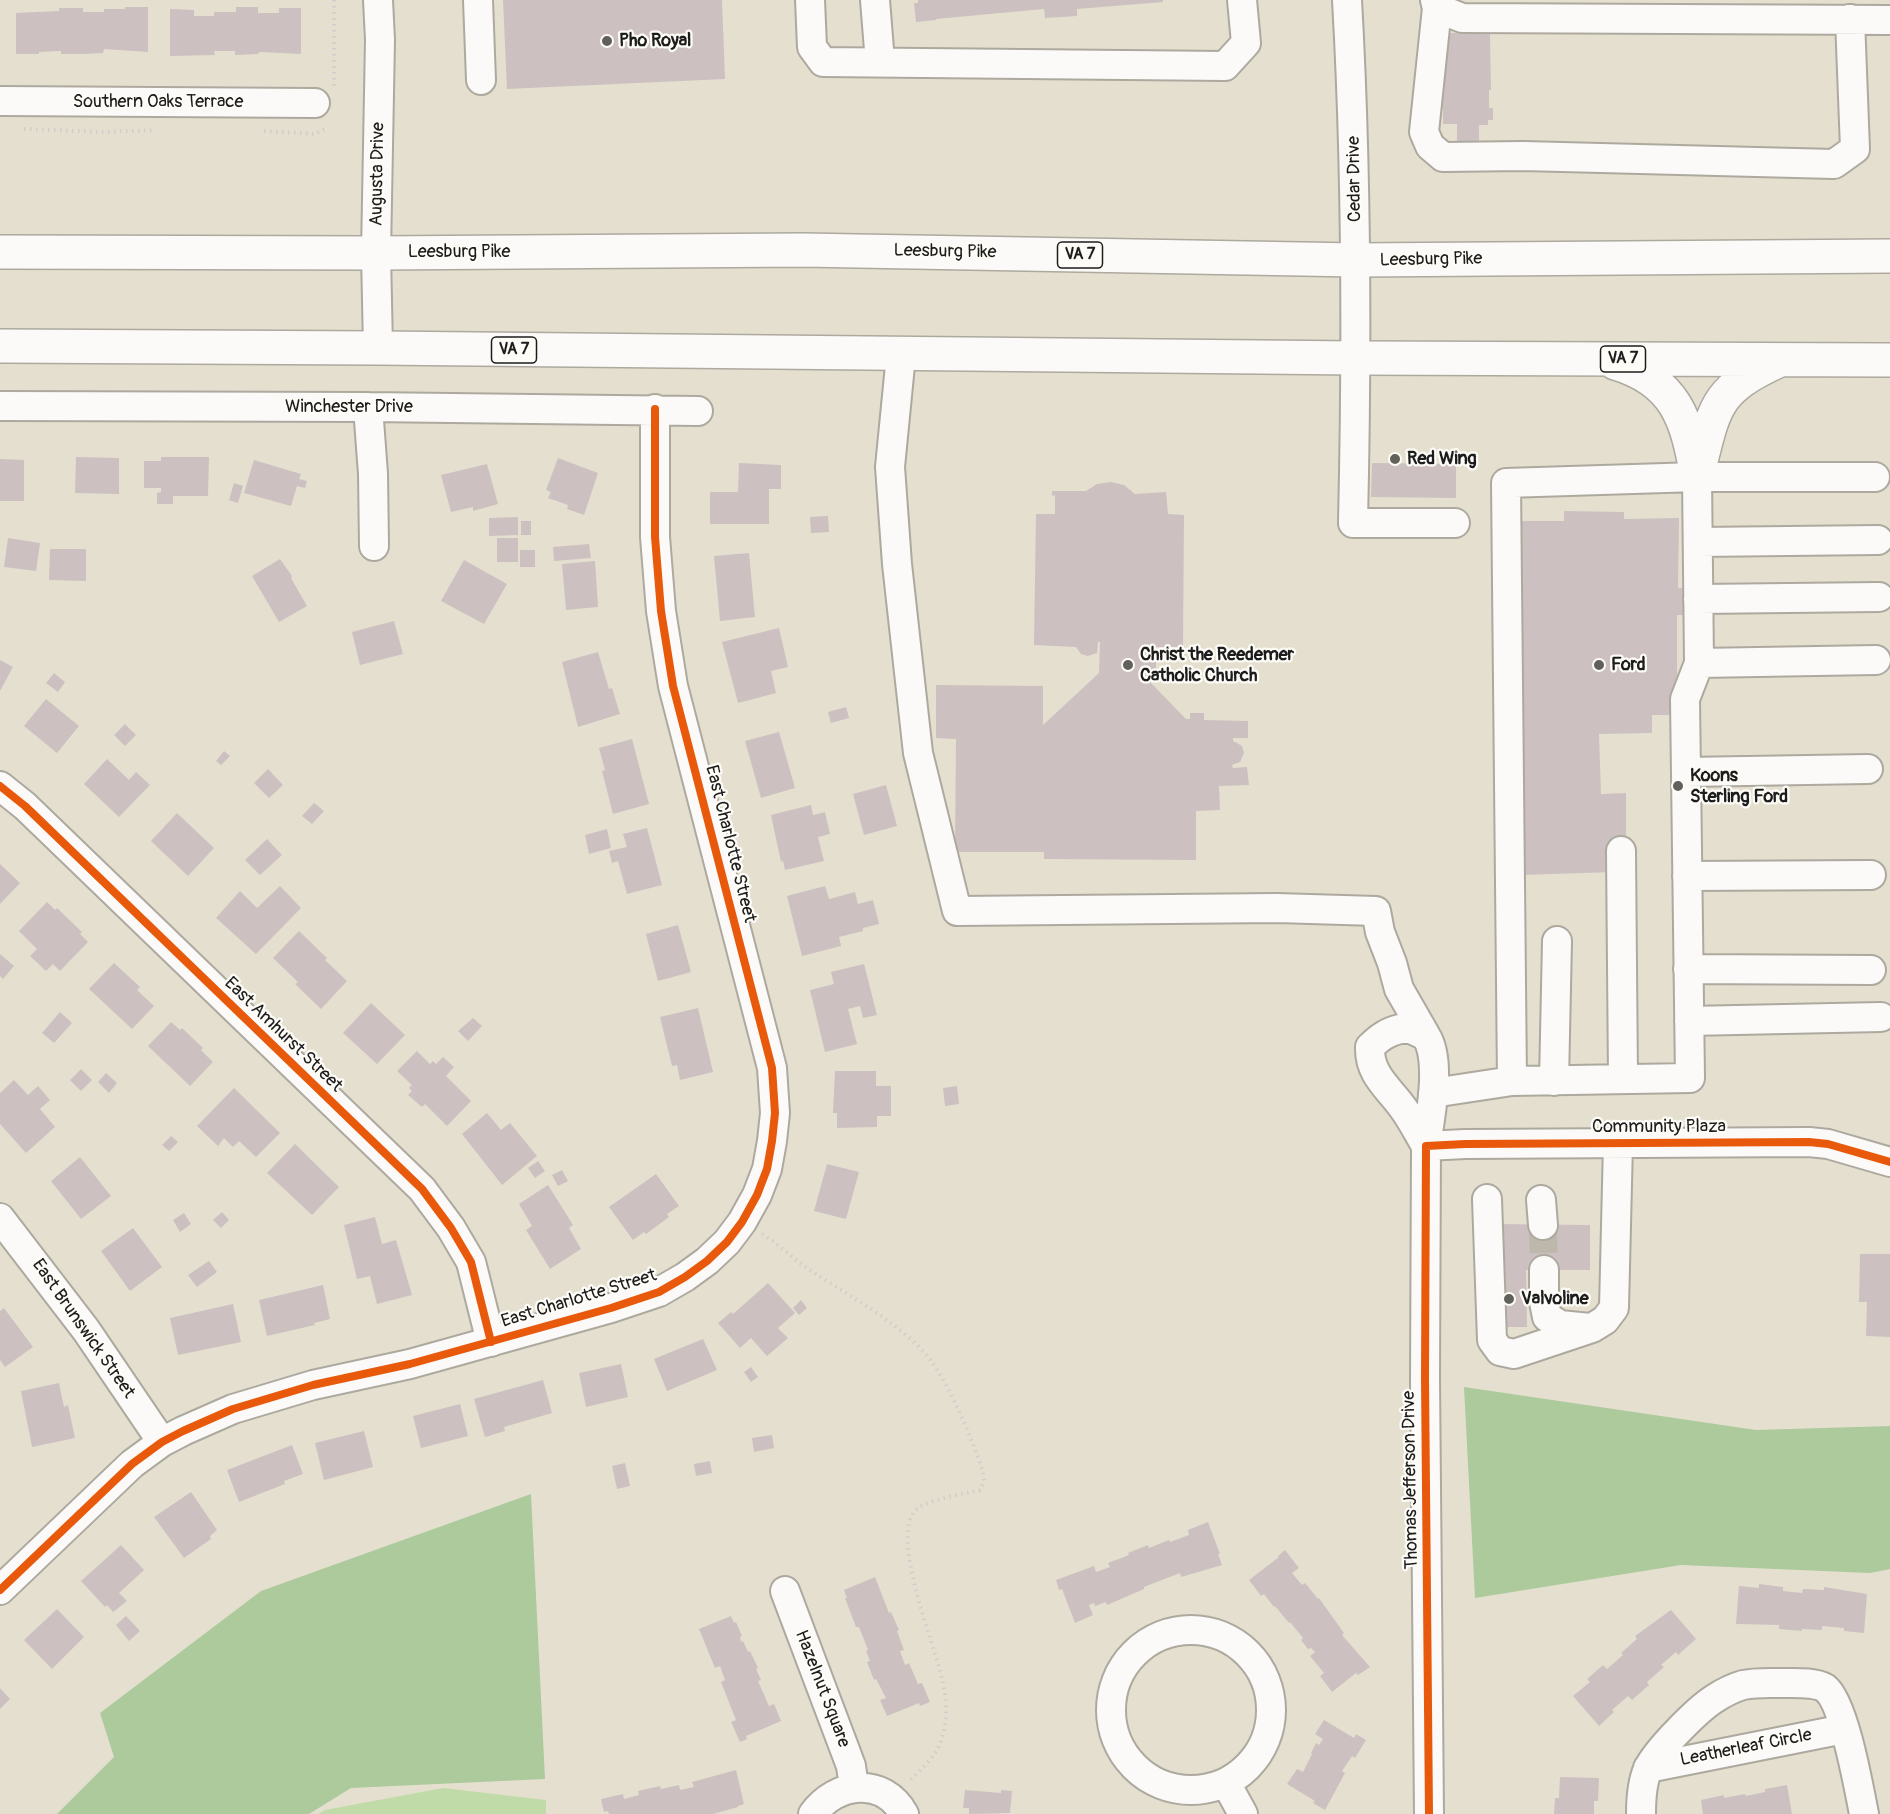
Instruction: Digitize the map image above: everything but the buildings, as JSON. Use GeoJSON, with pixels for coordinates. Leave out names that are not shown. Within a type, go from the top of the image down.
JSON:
{"type":"FeatureCollection","features":[{"type":"Feature","properties":{"kind":"highway","name":"Leesburg Pike"},"geometry":{"type":"LineString","coordinates":[[0,252],[376,253],[803,250],[1357,260],[1890,256]]}},
{"type":"Feature","properties":{"kind":"highway","name":"VA 7"},"geometry":{"type":"LineString","coordinates":[[0,346],[901,355],[1890,360]]}},
{"type":"Feature","properties":{"kind":"highway"},"geometry":{"type":"LineString","coordinates":[[1602,359],[1643,373],[1667,393],[1683,417],[1691,442],[1697,477]]}},
{"type":"Feature","properties":{"kind":"highway"},"geometry":{"type":"LineString","coordinates":[[1697,477],[1712,418],[1727,392],[1753,372],[1782,359]]}},
{"type":"Feature","properties":{"kind":"street","name":"Augusta Drive"},"geometry":{"type":"LineString","coordinates":[[378,0],[380,40],[376,253],[378,348]]}},
{"type":"Feature","properties":{"kind":"street"},"geometry":{"type":"LineString","coordinates":[[478,0],[481,80]]}},
{"type":"Feature","properties":{"kind":"street"},"geometry":{"type":"LineString","coordinates":[[810,0],[812,47],[823,62],[1225,66],[1246,43],[1242,0]]}},
{"type":"Feature","properties":{"kind":"street"},"geometry":{"type":"LineString","coordinates":[[875,0],[880,62]]}},
{"type":"Feature","properties":{"kind":"street","name":"Cedar Drive"},"geometry":{"type":"LineString","coordinates":[[1347,0],[1357,260],[1353,523],[1455,523]]}},
{"type":"Feature","properties":{"kind":"street"},"geometry":{"type":"LineString","coordinates":[[1850,19],[1855,148],[1834,164],[1523,156],[1443,157],[1430,146],[1424,132],[1436,4],[1462,18],[1850,19],[1890,20]]}},
{"type":"Feature","properties":{"kind":"street","name":"Southern Oaks Terrace"},"geometry":{"type":"LineString","coordinates":[[0,101],[315,103]]}},
{"type":"Feature","properties":{"kind":"street","name":"Thomas Jefferson Drive"},"geometry":{"type":"LineString","coordinates":[[901,355],[890,467],[897,564],[918,753],[957,911],[1277,908],[1376,911],[1380,932],[1399,989],[1432,1051],[1433,1093],[1426,1146],[1425,1380],[1429,1814]]}},
{"type":"Feature","properties":{"kind":"street","name":"Winchester Drive"},"geometry":{"type":"LineString","coordinates":[[0,406],[698,411]]}},
{"type":"Feature","properties":{"kind":"street"},"geometry":{"type":"LineString","coordinates":[[368,407],[373,474],[374,546]]}},
{"type":"Feature","properties":{"kind":"street","name":"East Charlotte Street"},"geometry":{"type":"LineString","coordinates":[[0,1590],[132,1464],[183,1431],[233,1409],[313,1385],[410,1364],[659,1292],[707,1261],[727,1242],[742,1222],[757,1195],[769,1160],[775,1113],[772,1068],[674,686],[661,611],[655,537],[655,409]]}},
{"type":"Feature","properties":{"kind":"street"},"geometry":{"type":"LineString","coordinates":[[1433,1093],[1512,1081],[1690,1078],[1685,699],[1699,663],[1697,477]]}},
{"type":"Feature","properties":{"kind":"street"},"geometry":{"type":"LineString","coordinates":[[1512,1081],[1506,483],[1697,477],[1875,477]]}},
{"type":"Feature","properties":{"kind":"street"},"geometry":{"type":"LineString","coordinates":[[1698,542],[1878,540]]}},
{"type":"Feature","properties":{"kind":"street"},"geometry":{"type":"LineString","coordinates":[[1698,599],[1879,597]]}},
{"type":"Feature","properties":{"kind":"street"},"geometry":{"type":"LineString","coordinates":[[1699,663],[1876,660]]}},
{"type":"Feature","properties":{"kind":"street"},"geometry":{"type":"LineString","coordinates":[[1686,772],[1868,769]]}},
{"type":"Feature","properties":{"kind":"street","name":"East Amhurst Street"},"geometry":{"type":"LineString","coordinates":[[0,786],[25,806],[422,1189],[451,1228],[471,1262],[491,1342]]}},
{"type":"Feature","properties":{"kind":"street"},"geometry":{"type":"LineString","coordinates":[[1621,851],[1623,1079]]}},
{"type":"Feature","properties":{"kind":"street"},"geometry":{"type":"LineString","coordinates":[[1687,876],[1871,875]]}},
{"type":"Feature","properties":{"kind":"street"},"geometry":{"type":"LineString","coordinates":[[1554,1081],[1557,941]]}},
{"type":"Feature","properties":{"kind":"street"},"geometry":{"type":"LineString","coordinates":[[1688,969],[1872,970]]}},
{"type":"Feature","properties":{"kind":"street"},"geometry":{"type":"LineString","coordinates":[[1399,989],[1383,1026],[1370,1047],[1370,1058],[1378,1079],[1405,1111],[1426,1146]]}},
{"type":"Feature","properties":{"kind":"street"},"geometry":{"type":"LineString","coordinates":[[1689,1021],[1881,1017]]}},
{"type":"Feature","properties":{"kind":"street"},"geometry":{"type":"LineString","coordinates":[[1370,1047],[1388,1032],[1400,1029],[1411,1029],[1426,1036]]}},
{"type":"Feature","properties":{"kind":"street","name":"Community Plaza"},"geometry":{"type":"LineString","coordinates":[[1426,1146],[1809,1142],[1828,1144],[1890,1162]]}},
{"type":"Feature","properties":{"kind":"street"},"geometry":{"type":"LineString","coordinates":[[1486,1199],[1492,1340],[1500,1352],[1514,1354],[1592,1328],[1605,1320],[1614,1308],[1618,1143]]}},
{"type":"Feature","properties":{"kind":"street","name":"East Brunswick Street"},"geometry":{"type":"LineString","coordinates":[[0,1218],[86,1330],[162,1443]]}},
{"type":"Feature","properties":{"kind":"street"},"geometry":{"type":"LineString","coordinates":[[1544,1270],[1544,1302],[1547,1317],[1560,1325],[1592,1328]]}},
{"type":"Feature","properties":{"kind":"street","name":"Hazelnut Square"},"geometry":{"type":"LineString","coordinates":[[785,1591],[851,1766],[854,1787]]}},
{"type":"Feature","properties":{"kind":"street"},"geometry":{"type":"LineString","coordinates":[[1180,1630],[1205,1630],[1236,1642],[1255,1660],[1268,1684],[1272,1719],[1264,1746],[1249,1767],[1226,1783],[1186,1791],[1149,1779],[1126,1758],[1112,1729],[1111,1703],[1117,1678],[1130,1658],[1154,1639],[1180,1630]]}},
{"type":"Feature","properties":{"kind":"street","name":"Leatherleaf Circle"},"geometry":{"type":"LineString","coordinates":[[1641,1814],[1644,1780],[1654,1758],[1713,1700],[1745,1685],[1765,1683],[1824,1687],[1834,1698],[1844,1729],[1864,1814]]}},
{"type":"Feature","properties":{"kind":"street","name":"Leatherleaf Circle"},"geometry":{"type":"LineString","coordinates":[[1648,1768],[1844,1729]]}},
{"type":"Feature","properties":{"kind":"street"},"geometry":{"type":"LineString","coordinates":[[1226,1783],[1243,1814]]}},
{"type":"Feature","properties":{"kind":"street"},"geometry":{"type":"LineString","coordinates":[[813,1814],[820,1803],[830,1795],[854,1787],[878,1791],[897,1806]]}},
{"type":"Feature","properties":{"kind":"path"},"geometry":{"type":"LineString","coordinates":[[742,1222],[768,1237],[809,1269],[899,1330],[922,1350],[936,1368],[950,1395],[983,1472],[984,1481],[980,1490],[919,1507],[909,1519],[906,1534],[912,1574],[942,1678],[946,1725],[934,1754],[897,1806]]}},
{"type":"Feature","properties":{"kind":"green space"},"geometry":{"type":"Polygon","coordinates":[[[1464,1387],[1756,1430],[1890,1426],[1890,1569],[1870,1573],[1681,1565],[1475,1598],[1464,1387]]]}},
{"type":"Feature","properties":{"kind":"green space"},"geometry":{"type":"Polygon","coordinates":[[[531,1494],[545,1779],[351,1788],[309,1814],[57,1814],[114,1757],[100,1713],[261,1591],[531,1494]]]}},
{"type":"Feature","properties":{"kind":"green space"},"geometry":{"type":"Polygon","coordinates":[[[443,1788],[546,1800],[546,1814],[318,1814],[325,1810],[443,1788]]]}},
{"type":"Feature","properties":{"kind":"tunnel"},"geometry":{"type":"LineString","coordinates":[[1543,1225],[1544,1270]]}},
{"type":"Feature","properties":{"kind":"cycle path"},"geometry":{"type":"LineString","coordinates":[[0,1590],[132,1464],[162,1442],[183,1431],[233,1409],[313,1385],[410,1364],[611,1308],[659,1292],[707,1261],[727,1242],[742,1222],[757,1195],[767,1169],[772,1141],[775,1113],[772,1068],[673,686],[661,611],[655,537],[655,409]]}},
{"type":"Feature","properties":{"kind":"cycle path"},"geometry":{"type":"LineString","coordinates":[[0,786],[25,806],[422,1189],[451,1228],[471,1262],[491,1342]]}},
{"type":"Feature","properties":{"kind":"cycle path"},"geometry":{"type":"LineString","coordinates":[[1429,1814],[1425,1379],[1426,1146],[1809,1142],[1828,1144],[1890,1162]]}},
{"type":"Feature","properties":{"kind":"place","name":"Pho Royal"},"geometry":{"type":"Point","coordinates":[607,41]}},
{"type":"Feature","properties":{"kind":"place","name":"Red Wing"},"geometry":{"type":"Point","coordinates":[1395,459]}},
{"type":"Feature","properties":{"kind":"place","name":"Christ the Reedemer Catholic Church"},"geometry":{"type":"Point","coordinates":[1128,665]}},
{"type":"Feature","properties":{"kind":"place","name":"Ford"},"geometry":{"type":"Point","coordinates":[1599,665]}},
{"type":"Feature","properties":{"kind":"place","name":"Koons Sterling Ford"},"geometry":{"type":"Point","coordinates":[1678,786]}},
{"type":"Feature","properties":{"kind":"place","name":"Valvoline"},"geometry":{"type":"Point","coordinates":[1509,1299]}}]}
